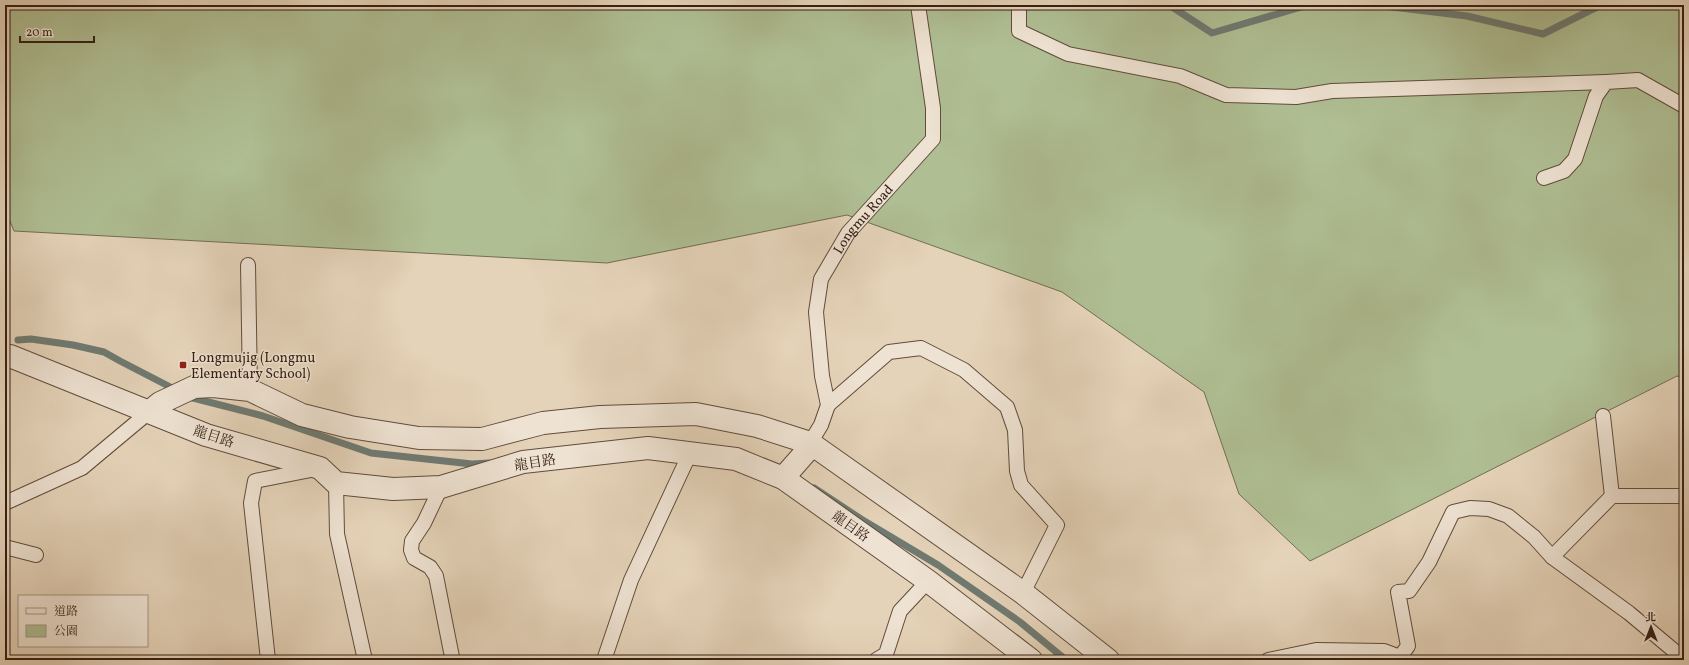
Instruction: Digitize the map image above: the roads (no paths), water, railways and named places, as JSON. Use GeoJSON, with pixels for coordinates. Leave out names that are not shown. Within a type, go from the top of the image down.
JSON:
{"type":"FeatureCollection","features":[{"type":"Feature","properties":{"kind":"street","name":"龍目路"},"geometry":{"type":"LineString","coordinates":[[7,354],[154,408],[206,435],[320,468],[336,483],[394,489],[441,486],[522,462],[648,448],[736,459],[785,475],[928,581],[1031,660]]}},
{"type":"Feature","properties":{"kind":"street"},"geometry":{"type":"LineString","coordinates":[[154,408],[194,387],[213,386],[250,390],[302,415],[350,427],[419,438],[482,438],[550,422],[600,417],[696,414],[757,426],[808,448],[1024,593],[1108,660]]}},
{"type":"Feature","properties":{"kind":"street"},"geometry":{"type":"LineString","coordinates":[[785,475],[808,448]]}},
{"type":"Feature","properties":{"kind":"lane","name":"Longmu Road"},"geometry":{"type":"LineString","coordinates":[[828,405],[822,376],[816,312],[821,279],[848,233],[933,139],[933,108],[918,5]]}},
{"type":"Feature","properties":{"kind":"lane"},"geometry":{"type":"LineString","coordinates":[[1019,5],[1019,31],[1068,54],[1180,76],[1226,95],[1296,97],[1332,91],[1638,80],[1684,106]]}},
{"type":"Feature","properties":{"kind":"lane"},"geometry":{"type":"LineString","coordinates":[[1544,178],[1564,171],[1575,159],[1596,96],[1606,82]]}},
{"type":"Feature","properties":{"kind":"lane"},"geometry":{"type":"LineString","coordinates":[[248,265],[250,390]]}},
{"type":"Feature","properties":{"kind":"lane"},"geometry":{"type":"LineString","coordinates":[[808,448],[821,425],[828,405],[889,352],[921,348],[964,370],[1007,406],[1015,430],[1017,470],[1021,485],[1057,525],[1024,593]]}},
{"type":"Feature","properties":{"kind":"lane"},"geometry":{"type":"LineString","coordinates":[[5,503],[82,468],[154,408]]}},
{"type":"Feature","properties":{"kind":"lane"},"geometry":{"type":"LineString","coordinates":[[1603,416],[1612,496]]}},
{"type":"Feature","properties":{"kind":"lane"},"geometry":{"type":"LineString","coordinates":[[604,660],[631,580],[690,453]]}},
{"type":"Feature","properties":{"kind":"lane"},"geometry":{"type":"LineString","coordinates":[[268,660],[252,503],[255,481],[320,468]]}},
{"type":"Feature","properties":{"kind":"lane"},"geometry":{"type":"LineString","coordinates":[[336,483],[337,534],[365,660]]}},
{"type":"Feature","properties":{"kind":"lane"},"geometry":{"type":"LineString","coordinates":[[441,486],[424,523],[412,541],[411,550],[414,558],[430,567],[436,576],[452,657]]}},
{"type":"Feature","properties":{"kind":"lane"},"geometry":{"type":"LineString","coordinates":[[1552,557],[1612,496],[1684,496]]}},
{"type":"Feature","properties":{"kind":"lane"},"geometry":{"type":"LineString","coordinates":[[1268,660],[1316,650],[1384,652],[1401,658],[1408,646],[1398,592],[1409,591],[1425,568],[1453,512],[1470,508],[1489,509],[1508,516],[1534,537],[1552,557],[1630,613],[1684,659]]}},
{"type":"Feature","properties":{"kind":"lane"},"geometry":{"type":"LineString","coordinates":[[5,547],[36,556]]}},
{"type":"Feature","properties":{"kind":"lane"},"geometry":{"type":"LineString","coordinates":[[876,660],[886,654],[900,611],[928,581]]}},
{"type":"Feature","properties":{"kind":"waterway"},"geometry":{"type":"LineString","coordinates":[[1169,5],[1212,33],[1308,5]]}},
{"type":"Feature","properties":{"kind":"waterway"},"geometry":{"type":"LineString","coordinates":[[1376,5],[1467,16],[1543,34],[1601,5]]}},
{"type":"Feature","properties":{"kind":"waterway"},"geometry":{"type":"LineString","coordinates":[[18,340],[31,339],[73,345],[104,352],[178,391]]}},
{"type":"Feature","properties":{"kind":"waterway"},"geometry":{"type":"LineString","coordinates":[[187,395],[193,398],[263,416],[371,453],[472,464],[489,463]]}},
{"type":"Feature","properties":{"kind":"waterway"},"geometry":{"type":"LineString","coordinates":[[814,488],[861,519],[938,565],[1020,622],[1066,660]]}},
{"type":"Feature","properties":{"kind":"place","name":"Longmujig (Longmu Elementary School)"},"geometry":{"type":"Point","coordinates":[183,365]}}]}
